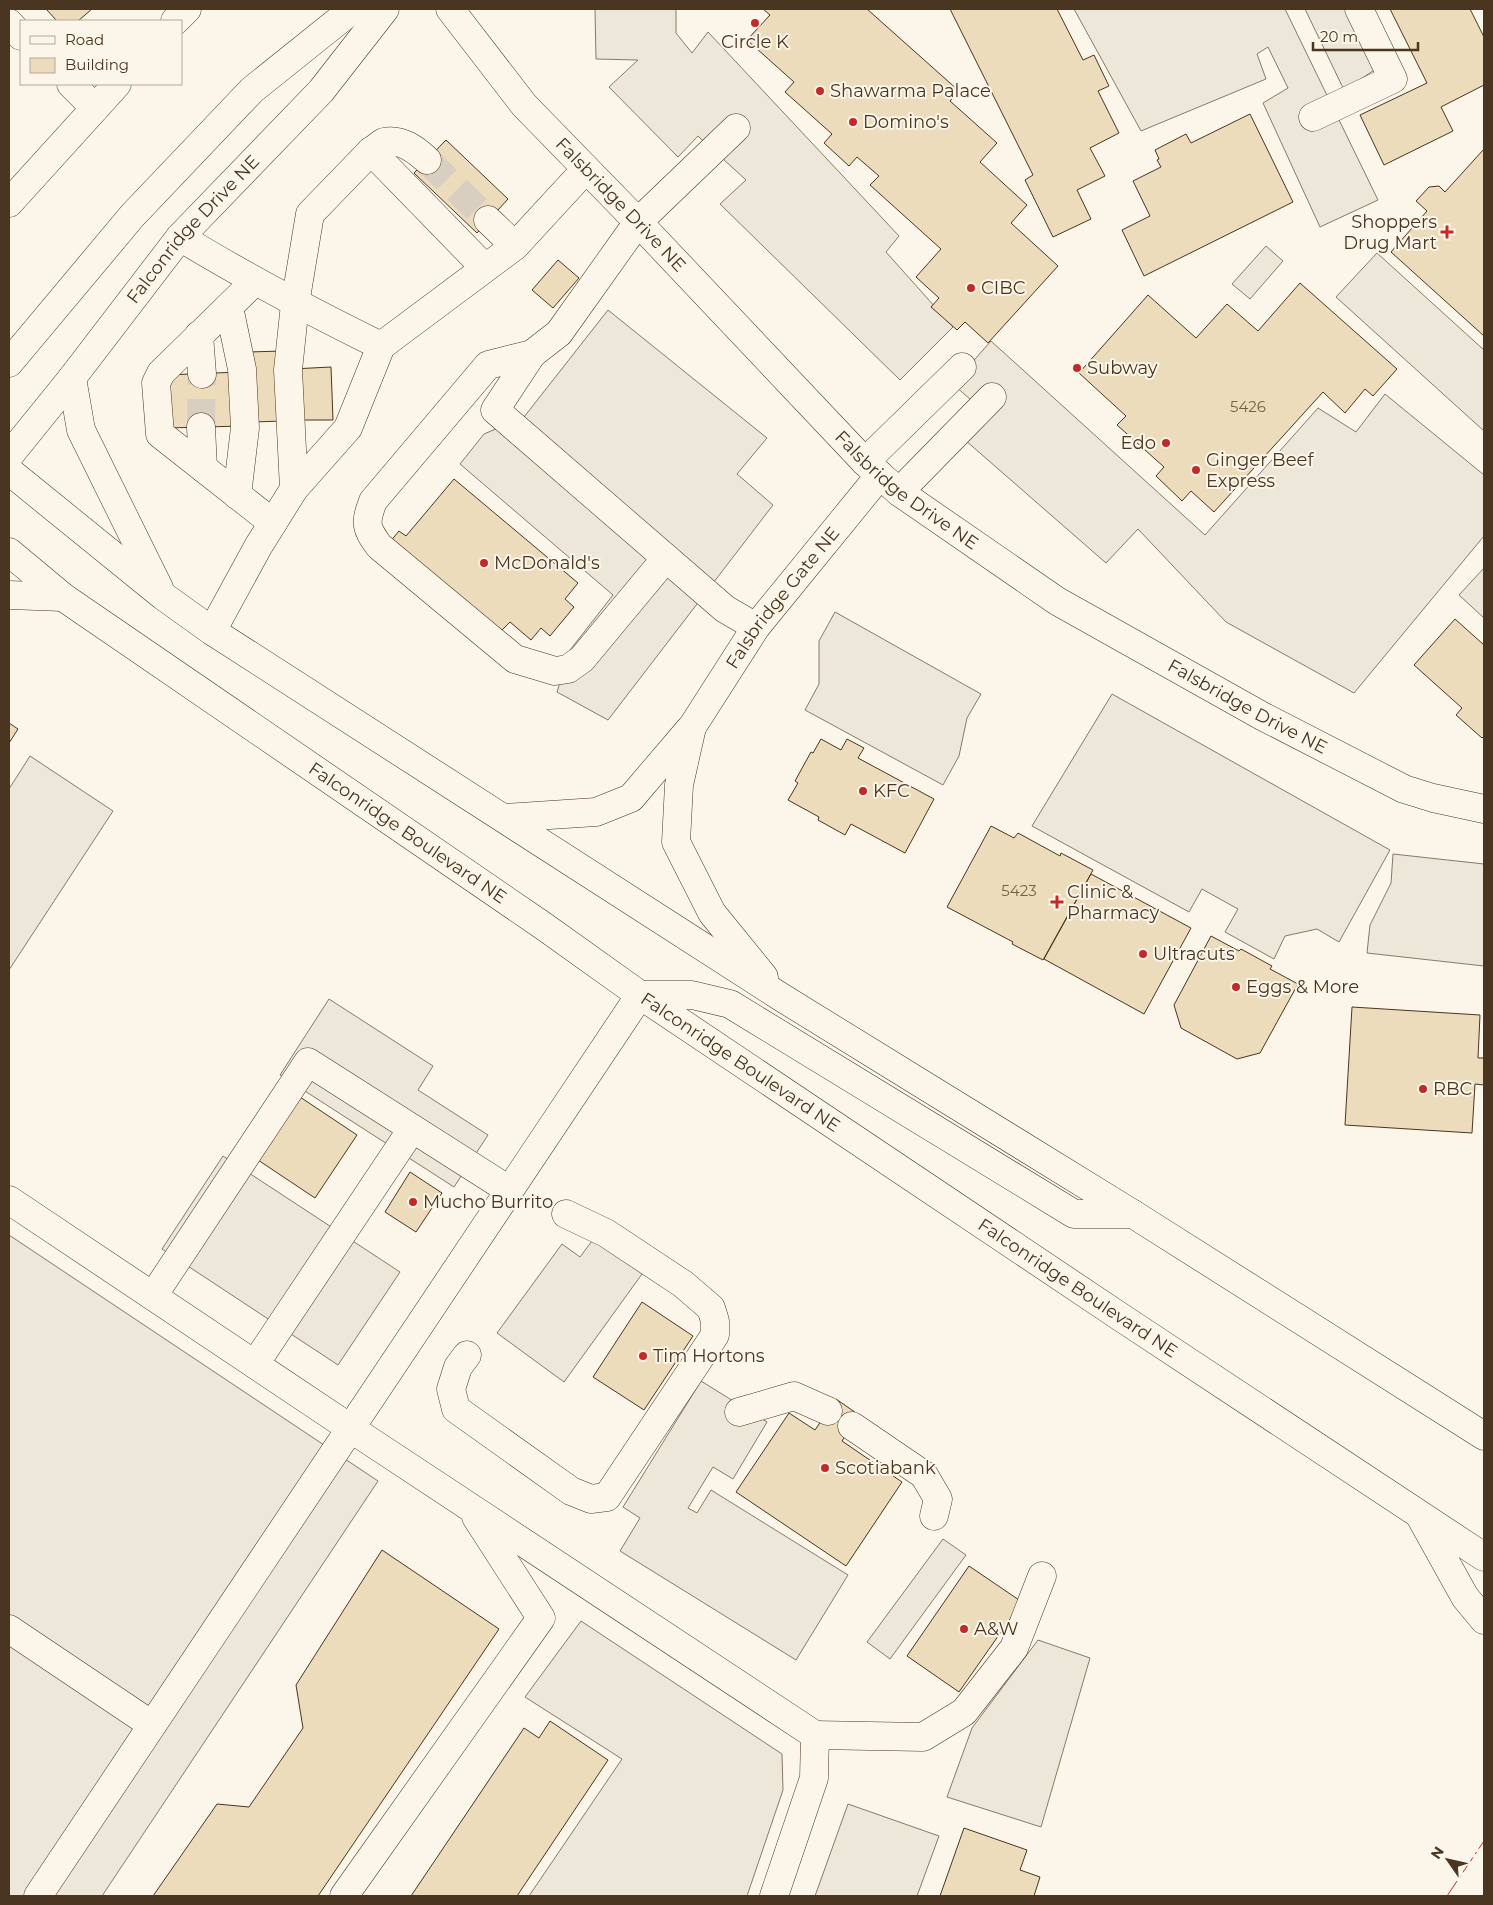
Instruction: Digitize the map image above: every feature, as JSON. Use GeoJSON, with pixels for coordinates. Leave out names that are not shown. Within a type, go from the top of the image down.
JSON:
{"type":"FeatureCollection","features":[{"type":"Feature","properties":{"kind":"main road"},"geometry":{"type":"LineString","coordinates":[[176,20],[187,9]]}},
{"type":"Feature","properties":{"kind":"main road"},"geometry":{"type":"LineString","coordinates":[[9,363],[132,216],[252,90],[353,9]]}},
{"type":"Feature","properties":{"kind":"main road","name":"Falconridge Drive NE"},"geometry":{"type":"LineString","coordinates":[[9,456],[72,378],[180,237],[321,91],[385,9]]}},
{"type":"Feature","properties":{"kind":"main road","name":"Falsbridge Drive NE"},"geometry":{"type":"LineString","coordinates":[[450,9],[524,105],[881,476],[1057,601],[1262,716],[1404,789],[1433,798],[1484,809]]}},
{"type":"Feature","properties":{"kind":"main road"},"geometry":{"type":"LineString","coordinates":[[1313,117],[1393,79],[1360,9]]}},
{"type":"Feature","properties":{"kind":"main road"},"geometry":{"type":"LineString","coordinates":[[9,24],[20,35]]}},
{"type":"Feature","properties":{"kind":"main road"},"geometry":{"type":"LineString","coordinates":[[72,85],[95,108]]}},
{"type":"Feature","properties":{"kind":"main road"},"geometry":{"type":"LineString","coordinates":[[9,203],[117,85]]}},
{"type":"Feature","properties":{"kind":"main road"},"geometry":{"type":"LineString","coordinates":[[736,128],[638,222],[558,333],[532,354],[495,410],[725,609],[756,627]]}},
{"type":"Feature","properties":{"kind":"main road"},"geometry":{"type":"LineString","coordinates":[[294,489],[288,370],[295,304],[310,214],[371,151],[383,142],[397,142],[413,148],[427,160]]}},
{"type":"Feature","properties":{"kind":"main road"},"geometry":{"type":"LineString","coordinates":[[371,151],[485,268]]}},
{"type":"Feature","properties":{"kind":"main road"},"geometry":{"type":"LineString","coordinates":[[212,630],[294,489],[348,428],[381,346],[515,246],[586,170]]}},
{"type":"Feature","properties":{"kind":"main road"},"geometry":{"type":"LineString","coordinates":[[488,220],[515,246]]}},
{"type":"Feature","properties":{"kind":"main road"},"geometry":{"type":"LineString","coordinates":[[180,237],[295,304],[381,346]]}},
{"type":"Feature","properties":{"kind":"main road"},"geometry":{"type":"LineString","coordinates":[[255,281],[161,373],[156,383],[160,434],[273,523]]}},
{"type":"Feature","properties":{"kind":"main road"},"geometry":{"type":"LineString","coordinates":[[228,307],[242,369],[245,428],[237,495]]}},
{"type":"Feature","properties":{"kind":"main road"},"geometry":{"type":"LineString","coordinates":[[200,335],[202,374]]}},
{"type":"Feature","properties":{"kind":"main road"},"geometry":{"type":"LineString","coordinates":[[532,354],[488,365],[373,501],[368,516],[368,531],[379,546],[516,659],[555,671],[568,669],[582,659],[666,558]]}},
{"type":"Feature","properties":{"kind":"main road"},"geometry":{"type":"LineString","coordinates":[[881,476],[962,367]]}},
{"type":"Feature","properties":{"kind":"main road"},"geometry":{"type":"LineString","coordinates":[[72,378],[81,430],[163,596]]}},
{"type":"Feature","properties":{"kind":"main road"},"geometry":{"type":"LineString","coordinates":[[881,476],[992,397]]}},
{"type":"Feature","properties":{"kind":"main road"},"geometry":{"type":"LineString","coordinates":[[201,427],[203,468]]}},
{"type":"Feature","properties":{"kind":"main road"},"geometry":{"type":"LineString","coordinates":[[9,472],[163,596],[212,630],[781,997],[1133,1214],[1484,1436]]}},
{"type":"Feature","properties":{"kind":"main road","name":"Falsbridge Gate NE"},"geometry":{"type":"LineString","coordinates":[[692,727],[756,627],[881,476]]}},
{"type":"Feature","properties":{"kind":"main road","name":"Falconridge Boulevard NE"},"geometry":{"type":"LineString","coordinates":[[9,552],[63,597],[534,920],[640,995],[1118,1316],[1484,1557]]}},
{"type":"Feature","properties":{"kind":"main road"},"geometry":{"type":"LineString","coordinates":[[9,595],[63,597]]}},
{"type":"Feature","properties":{"kind":"main road"},"geometry":{"type":"LineString","coordinates":[[504,818],[596,812],[631,798],[692,727]]}},
{"type":"Feature","properties":{"kind":"main road"},"geometry":{"type":"LineString","coordinates":[[692,727],[679,785],[676,842],[712,912],[781,997]]}},
{"type":"Feature","properties":{"kind":"main road"},"geometry":{"type":"LineString","coordinates":[[38,1896],[640,995],[692,995],[730,1004],[1074,1214],[1133,1214]]}},
{"type":"Feature","properties":{"kind":"main road"},"geometry":{"type":"LineString","coordinates":[[153,1296],[308,1062],[509,1190]]}},
{"type":"Feature","properties":{"kind":"main road"},"geometry":{"type":"LineString","coordinates":[[255,1364],[412,1129]]}},
{"type":"Feature","properties":{"kind":"main road"},"geometry":{"type":"LineString","coordinates":[[9,1200],[815,1735],[923,1737],[964,1712],[1014,1648],[1042,1576]]}},
{"type":"Feature","properties":{"kind":"main road"},"geometry":{"type":"LineString","coordinates":[[467,1355],[458,1366],[451,1389],[456,1409],[571,1491],[591,1499],[606,1497],[715,1335],[715,1320],[711,1308],[683,1284],[606,1233],[566,1214]]}},
{"type":"Feature","properties":{"kind":"main road"},"geometry":{"type":"LineString","coordinates":[[739,1412],[794,1396],[828,1411]]}},
{"type":"Feature","properties":{"kind":"main road"},"geometry":{"type":"LineString","coordinates":[[852,1426],[924,1475],[938,1499],[934,1516]]}},
{"type":"Feature","properties":{"kind":"main road"},"geometry":{"type":"LineString","coordinates":[[344,1896],[541,1618],[470,1507]]}},
{"type":"Feature","properties":{"kind":"main road"},"geometry":{"type":"LineString","coordinates":[[1418,1512],[1465,1597],[1484,1620]]}},
{"type":"Feature","properties":{"kind":"main road"},"geometry":{"type":"LineString","coordinates":[[9,1629],[152,1725]]}},
{"type":"Feature","properties":{"kind":"main road"},"geometry":{"type":"LineString","coordinates":[[774,1896],[814,1778],[815,1735]]}},
{"type":"Feature","properties":{"kind":"shaded area"},"geometry":{"type":"Polygon","coordinates":[[[595,9],[676,9],[676,33],[692,53],[708,32],[899,236],[886,252],[953,327],[900,380],[720,204],[746,180],[698,136],[678,157],[609,87],[638,60],[596,59],[595,9]]]}},
{"type":"Feature","properties":{"kind":"shaded area"},"geometry":{"type":"Polygon","coordinates":[[[1074,9],[1285,9],[1378,200],[1320,227],[1263,103],[1288,88],[1268,47],[1257,54],[1266,79],[1141,131],[1074,9]]]}},
{"type":"Feature","properties":{"kind":"shaded area"},"geometry":{"type":"Polygon","coordinates":[[[1305,9],[1351,9],[1379,67],[1344,90],[1305,9]]]}},
{"type":"Feature","properties":{"kind":"shaded area"},"geometry":{"type":"Polygon","coordinates":[[[1266,246],[1283,261],[1250,299],[1232,284],[1266,246]]]}},
{"type":"Feature","properties":{"kind":"shaded area"},"geometry":{"type":"Polygon","coordinates":[[[1377,253],[1484,350],[1484,431],[1336,297],[1377,253]]]}},
{"type":"Feature","properties":{"kind":"shaded area"},"geometry":{"type":"Polygon","coordinates":[[[608,310],[767,438],[737,474],[773,505],[608,720],[557,692],[570,650],[613,595],[460,464],[484,434],[524,417],[608,310]]]}},
{"type":"Feature","properties":{"kind":"shaded area"},"geometry":{"type":"Polygon","coordinates":[[[991,341],[1205,535],[1318,408],[1356,432],[1385,394],[1484,475],[1484,536],[1354,693],[1226,622],[1138,529],[1106,563],[965,440],[990,417],[953,384],[991,341]]]}},
{"type":"Feature","properties":{"kind":"shaded area"},"geometry":{"type":"Polygon","coordinates":[[[1484,568],[1484,618],[1459,595],[1484,568]]]}},
{"type":"Feature","properties":{"kind":"shaded area"},"geometry":{"type":"Polygon","coordinates":[[[835,612],[981,694],[967,718],[959,756],[943,785],[805,710],[819,684],[819,641],[835,612]]]}},
{"type":"Feature","properties":{"kind":"shaded area"},"geometry":{"type":"Polygon","coordinates":[[[1112,694],[1390,850],[1339,942],[1317,929],[1285,936],[1274,959],[1225,932],[1238,909],[1202,889],[1189,912],[1032,826],[1112,694]]]}},
{"type":"Feature","properties":{"kind":"shaded area"},"geometry":{"type":"Polygon","coordinates":[[[30,756],[113,811],[9,970],[9,789],[30,756]]]}},
{"type":"Feature","properties":{"kind":"shaded area"},"geometry":{"type":"Polygon","coordinates":[[[1393,854],[1484,864],[1484,966],[1367,953],[1370,925],[1391,883],[1393,854]]]}},
{"type":"Feature","properties":{"kind":"shaded area"},"geometry":{"type":"Polygon","coordinates":[[[329,999],[433,1066],[418,1090],[488,1135],[454,1187],[280,1075],[329,999]]]}},
{"type":"Feature","properties":{"kind":"shaded area"},"geometry":{"type":"Polygon","coordinates":[[[223,1156],[400,1272],[338,1365],[162,1249],[223,1156]]]}},
{"type":"Feature","properties":{"kind":"shaded area"},"geometry":{"type":"Polygon","coordinates":[[[607,1221],[655,1256],[564,1382],[497,1333],[562,1244],[580,1257],[607,1221]]]}},
{"type":"Feature","properties":{"kind":"shaded area"},"geometry":{"type":"Polygon","coordinates":[[[9,1235],[378,1481],[102,1896],[9,1896],[9,1235]]]}},
{"type":"Feature","properties":{"kind":"shaded area"},"geometry":{"type":"Polygon","coordinates":[[[701,1381],[767,1422],[733,1479],[713,1467],[688,1508],[697,1513],[711,1490],[848,1575],[796,1660],[620,1551],[640,1518],[623,1507],[701,1381]]]}},
{"type":"Feature","properties":{"kind":"shaded area"},"geometry":{"type":"Polygon","coordinates":[[[943,1539],[966,1555],[890,1659],[867,1642],[943,1539]]]}},
{"type":"Feature","properties":{"kind":"shaded area"},"geometry":{"type":"Polygon","coordinates":[[[581,1621],[782,1754],[783,1790],[747,1896],[529,1896],[622,1759],[525,1697],[581,1621]]]}},
{"type":"Feature","properties":{"kind":"shaded area"},"geometry":{"type":"Polygon","coordinates":[[[1038,1640],[1090,1658],[1041,1827],[947,1797],[972,1728],[1038,1640]]]}},
{"type":"Feature","properties":{"kind":"shaded area"},"geometry":{"type":"Polygon","coordinates":[[[848,1804],[939,1836],[917,1896],[815,1896],[848,1804]]]}},
{"type":"Feature","properties":{"kind":"building"},"geometry":{"type":"Polygon","coordinates":[[[46,9],[92,9],[79,20],[56,20],[46,9]]]}},
{"type":"Feature","properties":{"kind":"building"},"geometry":{"type":"Polygon","coordinates":[[[763,9],[867,9],[959,91],[950,101],[997,143],[980,162],[1027,205],[1011,223],[1058,266],[988,343],[965,322],[957,330],[931,307],[939,298],[916,277],[941,249],[870,185],[879,176],[857,157],[849,166],[824,143],[832,134],[785,92],[794,82],[747,40],[770,15],[763,9]]]}},
{"type":"Feature","properties":{"kind":"building"},"geometry":{"type":"Polygon","coordinates":[[[950,9],[1057,9],[1083,60],[1094,55],[1109,86],[1098,91],[1119,133],[1090,148],[1105,176],[1077,190],[1091,219],[1053,237],[1025,180],[1033,175],[950,9]]]}},
{"type":"Feature","properties":{"kind":"building"},"geometry":{"type":"Polygon","coordinates":[[[1390,9],[1470,9],[1484,37],[1484,85],[1441,107],[1453,131],[1384,165],[1360,115],[1427,83],[1390,9]]]}},
{"type":"Feature","properties":{"kind":"building"},"geometry":{"type":"Polygon","coordinates":[[[1250,114],[1293,202],[1144,276],[1122,230],[1150,216],[1133,181],[1161,167],[1155,150],[1186,134],[1191,143],[1250,114]]]}},
{"type":"Feature","properties":{"kind":"building"},"geometry":{"type":"Polygon","coordinates":[[[446,140],[508,199],[477,233],[414,173],[446,140]]]}},
{"type":"Feature","properties":{"kind":"building","name":"Shoppers Drug Mart"},"geometry":{"type":"Polygon","coordinates":[[[1484,149],[1484,336],[1391,252],[1427,211],[1416,201],[1429,187],[1439,186],[1445,192],[1484,149]]]}},
{"type":"Feature","properties":{"kind":"building"},"geometry":{"type":"Polygon","coordinates":[[[558,260],[579,278],[553,308],[532,290],[558,260]]]}},
{"type":"Feature","properties":{"kind":"building"},"geometry":{"type":"Polygon","coordinates":[[[1300,283],[1397,369],[1373,396],[1365,389],[1345,413],[1323,392],[1214,512],[1191,491],[1182,501],[1156,476],[1164,467],[1117,425],[1126,416],[1079,373],[1148,295],[1196,338],[1227,304],[1258,331],[1300,283]]]}},
{"type":"Feature","properties":{"kind":"building"},"geometry":{"type":"Polygon","coordinates":[[[283,351],[285,421],[251,422],[248,352],[283,351]]]}},
{"type":"Feature","properties":{"kind":"building"},"geometry":{"type":"Polygon","coordinates":[[[331,367],[333,420],[295,420],[292,369],[331,367]]]}},
{"type":"Feature","properties":{"kind":"building"},"geometry":{"type":"Polygon","coordinates":[[[240,372],[242,426],[167,428],[165,375],[240,372]]]}},
{"type":"Feature","properties":{"kind":"building","name":"McDonald's"},"geometry":{"type":"Polygon","coordinates":[[[454,479],[578,583],[565,599],[574,607],[550,636],[541,628],[531,640],[510,622],[500,632],[389,543],[399,531],[406,536],[454,479]]]}},
{"type":"Feature","properties":{"kind":"building"},"geometry":{"type":"Polygon","coordinates":[[[1455,619],[1484,645],[1484,736],[1482,738],[1456,715],[1462,708],[1414,665],[1455,619]]]}},
{"type":"Feature","properties":{"kind":"building"},"geometry":{"type":"Polygon","coordinates":[[[9,723],[18,729],[9,743],[9,723]]]}},
{"type":"Feature","properties":{"kind":"building"},"geometry":{"type":"Polygon","coordinates":[[[821,739],[841,750],[847,739],[864,748],[858,758],[934,799],[905,853],[851,824],[845,835],[818,820],[819,817],[788,800],[798,783],[795,781],[811,752],[813,753],[821,739]]]}},
{"type":"Feature","properties":{"kind":"building"},"geometry":{"type":"Polygon","coordinates":[[[991,826],[1014,838],[1018,833],[1060,856],[1061,853],[1093,870],[1043,960],[947,907],[991,826]]]}},
{"type":"Feature","properties":{"kind":"building"},"geometry":{"type":"Polygon","coordinates":[[[1091,874],[1191,928],[1144,1014],[1044,959],[1091,874]]]}},
{"type":"Feature","properties":{"kind":"building"},"geometry":{"type":"Polygon","coordinates":[[[1211,936],[1239,951],[1241,949],[1272,966],[1270,969],[1298,984],[1260,1053],[1237,1059],[1181,1028],[1174,1005],[1211,936]]]}},
{"type":"Feature","properties":{"kind":"building"},"geometry":{"type":"Polygon","coordinates":[[[1352,1007],[1480,1015],[1478,1058],[1484,1058],[1484,1085],[1475,1084],[1472,1133],[1345,1125],[1352,1007]]]}},
{"type":"Feature","properties":{"kind":"building"},"geometry":{"type":"Polygon","coordinates":[[[297,1095],[357,1135],[315,1198],[255,1158],[297,1095]]]}},
{"type":"Feature","properties":{"kind":"building","name":"Mucho Burrito"},"geometry":{"type":"Polygon","coordinates":[[[410,1172],[442,1193],[416,1232],[385,1212],[410,1172]]]}},
{"type":"Feature","properties":{"kind":"building","name":"Tim Hortons"},"geometry":{"type":"Polygon","coordinates":[[[642,1302],[693,1336],[644,1410],[593,1377],[642,1302]]]}},
{"type":"Feature","properties":{"kind":"building"},"geometry":{"type":"Polygon","coordinates":[[[836,1399],[859,1415],[842,1441],[902,1482],[846,1566],[736,1492],[789,1413],[815,1430],[836,1399]]]}},
{"type":"Feature","properties":{"kind":"building"},"geometry":{"type":"Polygon","coordinates":[[[382,1550],[499,1629],[318,1896],[153,1896],[217,1804],[249,1807],[303,1728],[296,1685],[382,1550]]]}},
{"type":"Feature","properties":{"kind":"building","name":"A&W"},"geometry":{"type":"Polygon","coordinates":[[[969,1566],[1022,1602],[959,1692],[907,1656],[969,1566]]]}},
{"type":"Feature","properties":{"kind":"building"},"geometry":{"type":"Polygon","coordinates":[[[550,1721],[608,1760],[517,1896],[411,1896],[524,1728],[539,1738],[550,1721]]]}},
{"type":"Feature","properties":{"kind":"building"},"geometry":{"type":"Polygon","coordinates":[[[964,1828],[1027,1850],[1020,1870],[1040,1877],[1034,1896],[940,1896],[964,1828]]]}},
{"type":"Feature","properties":{"kind":"tunnel"},"geometry":{"type":"LineString","coordinates":[[427,160],[488,220]]}},
{"type":"Feature","properties":{"kind":"tunnel"},"geometry":{"type":"LineString","coordinates":[[201,427],[202,374]]}},
{"type":"Feature","properties":{"kind":"power"},"geometry":{"type":"LineString","coordinates":[[1447,1896],[1484,1841]]}},
{"type":"Feature","properties":{"kind":"place","name":"Circle K"},"geometry":{"type":"Point","coordinates":[755,23]}},
{"type":"Feature","properties":{"kind":"place","name":"Shawarma Palace"},"geometry":{"type":"Point","coordinates":[820,91]}},
{"type":"Feature","properties":{"kind":"place","name":"Domino's"},"geometry":{"type":"Point","coordinates":[853,122]}},
{"type":"Feature","properties":{"kind":"place","name":"Shoppers Drug Mart"},"geometry":{"type":"Point","coordinates":[1447,232]}},
{"type":"Feature","properties":{"kind":"place","name":"CIBC"},"geometry":{"type":"Point","coordinates":[971,288]}},
{"type":"Feature","properties":{"kind":"place","name":"Subway"},"geometry":{"type":"Point","coordinates":[1077,368]}},
{"type":"Feature","properties":{"kind":"place","name":"Edo"},"geometry":{"type":"Point","coordinates":[1166,443]}},
{"type":"Feature","properties":{"kind":"place","name":"Ginger Beef Express"},"geometry":{"type":"Point","coordinates":[1196,470]}},
{"type":"Feature","properties":{"kind":"place","name":"McDonald's"},"geometry":{"type":"Point","coordinates":[484,563]}},
{"type":"Feature","properties":{"kind":"place","name":"KFC"},"geometry":{"type":"Point","coordinates":[863,791]}},
{"type":"Feature","properties":{"kind":"place","name":"Clinic & Pharmacy"},"geometry":{"type":"Point","coordinates":[1057,902]}},
{"type":"Feature","properties":{"kind":"place","name":"Ultracuts"},"geometry":{"type":"Point","coordinates":[1143,954]}},
{"type":"Feature","properties":{"kind":"place","name":"Eggs & More"},"geometry":{"type":"Point","coordinates":[1236,987]}},
{"type":"Feature","properties":{"kind":"place","name":"RBC"},"geometry":{"type":"Point","coordinates":[1423,1089]}},
{"type":"Feature","properties":{"kind":"place","name":"Mucho Burrito"},"geometry":{"type":"Point","coordinates":[413,1202]}},
{"type":"Feature","properties":{"kind":"place","name":"Tim Hortons"},"geometry":{"type":"Point","coordinates":[643,1356]}},
{"type":"Feature","properties":{"kind":"place","name":"Scotiabank"},"geometry":{"type":"Point","coordinates":[825,1468]}},
{"type":"Feature","properties":{"kind":"place","name":"A&W"},"geometry":{"type":"Point","coordinates":[964,1629]}}]}
